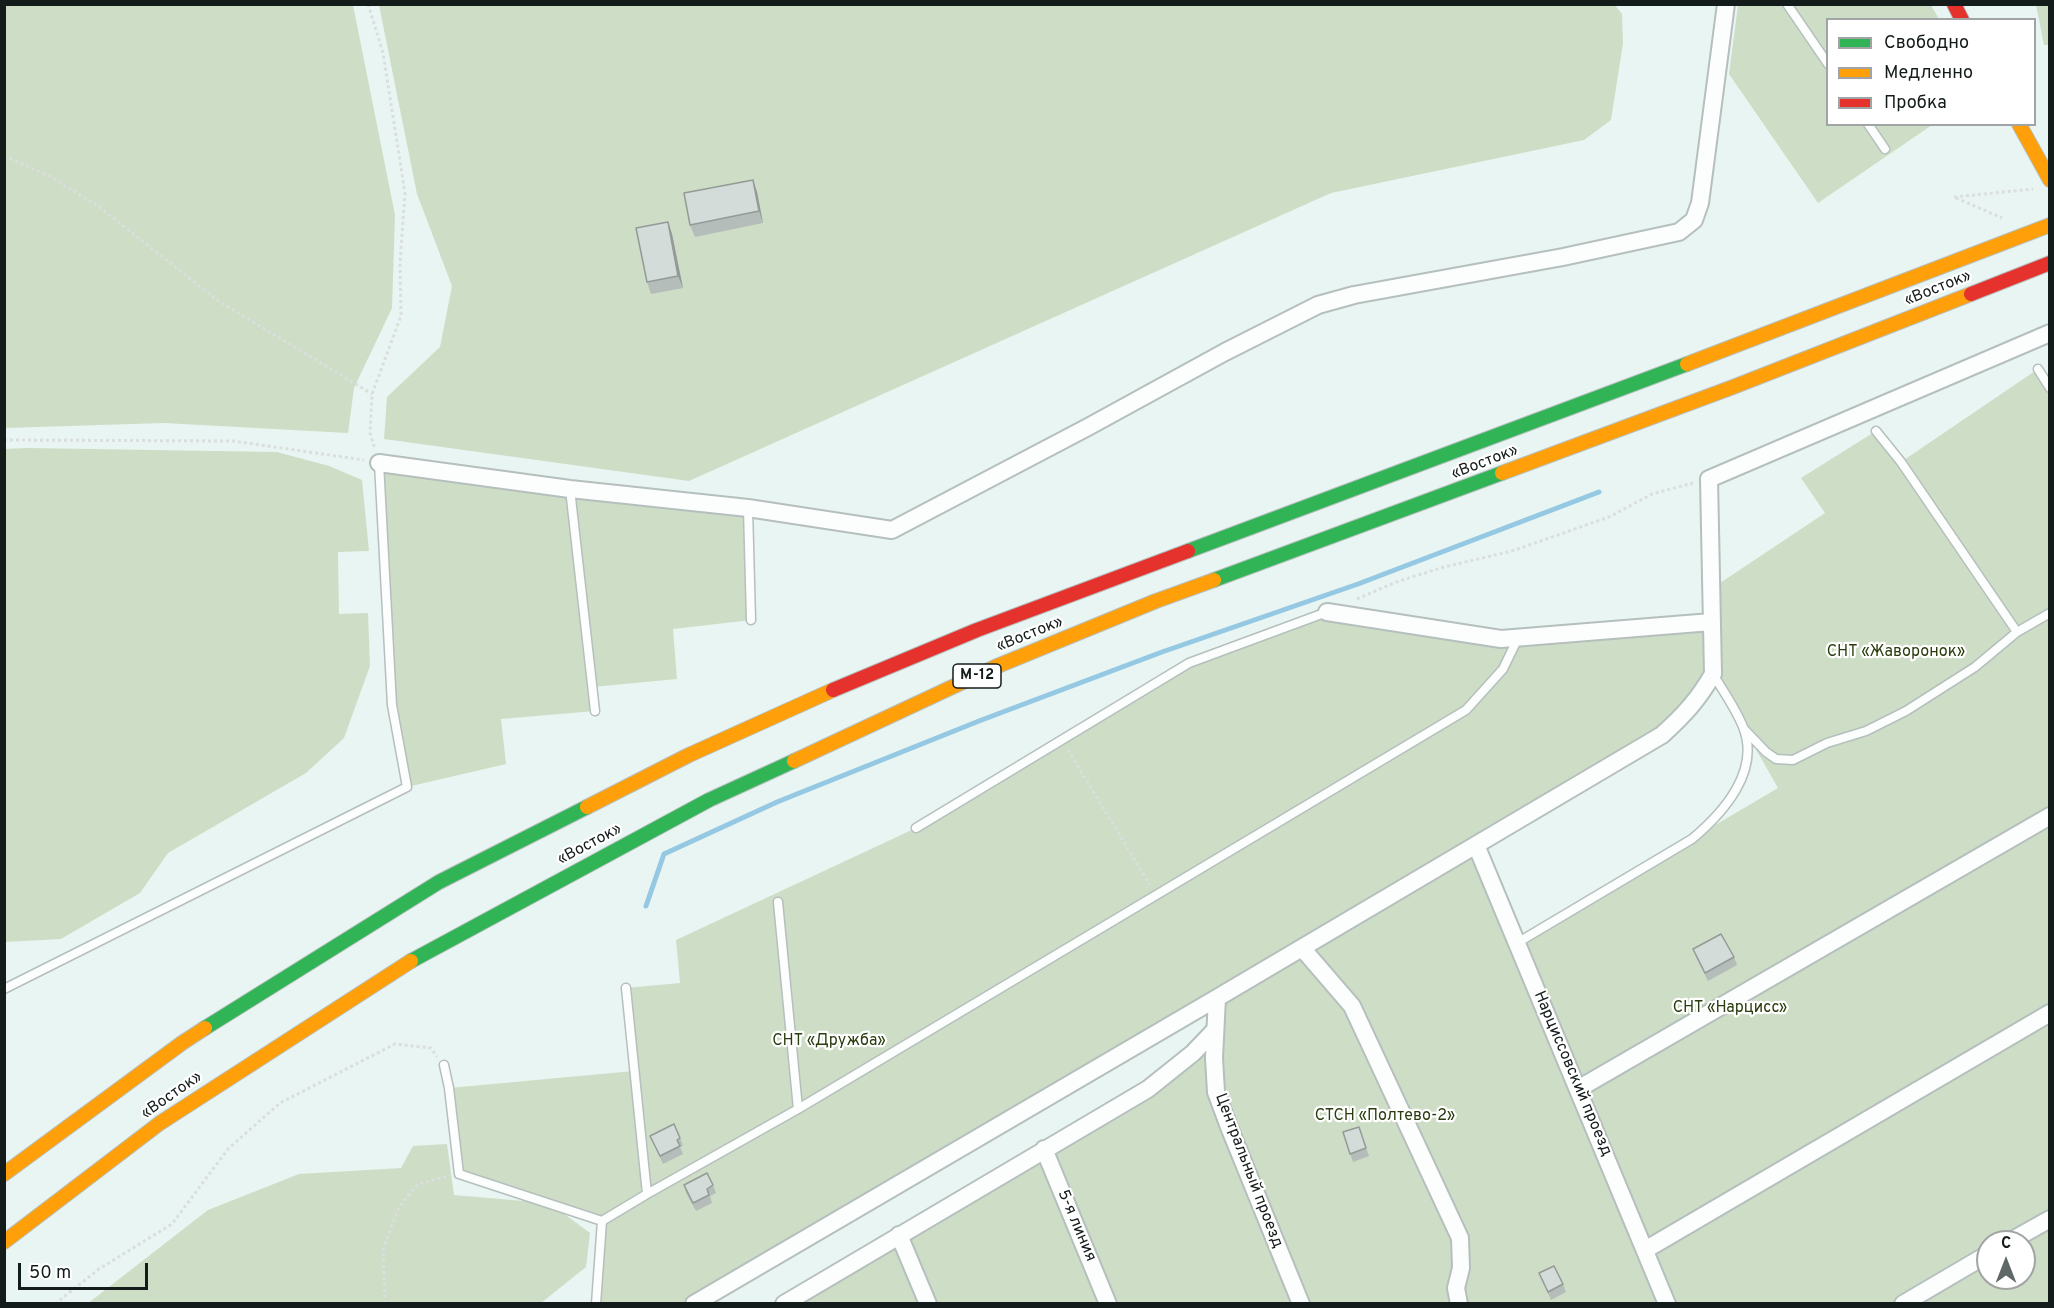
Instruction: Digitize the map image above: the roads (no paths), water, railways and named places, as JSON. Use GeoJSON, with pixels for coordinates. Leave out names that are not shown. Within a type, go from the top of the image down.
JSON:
{"type":"FeatureCollection","features":[{"type":"Feature","properties":{"kind":"main road"},"geometry":{"type":"LineString","coordinates":[[1954,4],[1961,18]]}},
{"type":"Feature","properties":{"kind":"main road"},"geometry":{"type":"LineString","coordinates":[[2020,126],[2049,180]]}},
{"type":"Feature","properties":{"kind":"main road","name":"«Восток»"},"geometry":{"type":"LineString","coordinates":[[4,1174],[182,1042],[439,882],[689,755],[878,670],[977,630],[1730,348],[2049,225]]}},
{"type":"Feature","properties":{"kind":"main road","name":"«Восток»"},"geometry":{"type":"LineString","coordinates":[[4,1242],[160,1123],[403,966],[709,800],[995,667],[1156,601],[1733,387],[2049,263]]}},
{"type":"Feature","properties":{"kind":"street"},"geometry":{"type":"LineString","coordinates":[[379,463],[570,489],[748,508],[892,530],[1225,352],[1318,305],[1354,295],[1563,257],[1679,232],[1694,220],[1700,203],[1726,4]]}},
{"type":"Feature","properties":{"kind":"street"},"geometry":{"type":"LineString","coordinates":[[694,1304],[1662,735],[1686,714],[1701,695],[1713,674],[1709,479],[2049,333]]}},
{"type":"Feature","properties":{"kind":"street"},"geometry":{"type":"LineString","coordinates":[[1327,612],[1501,639],[1711,622]]}},
{"type":"Feature","properties":{"kind":"street"},"geometry":{"type":"LineString","coordinates":[[1578,1089],[2049,816]]}},
{"type":"Feature","properties":{"kind":"street","name":"Нарциссовский проезд"},"geometry":{"type":"LineString","coordinates":[[1476,845],[1668,1304]]}},
{"type":"Feature","properties":{"kind":"street"},"geometry":{"type":"LineString","coordinates":[[1302,948],[1352,1006],[1460,1238],[1461,1269],[1456,1288],[1459,1304]]}},
{"type":"Feature","properties":{"kind":"street","name":"Центральный проезд"},"geometry":{"type":"LineString","coordinates":[[1217,998],[1214,1059],[1216,1092],[1301,1304]]}},
{"type":"Feature","properties":{"kind":"street"},"geometry":{"type":"LineString","coordinates":[[1645,1250],[2049,1013]]}},
{"type":"Feature","properties":{"kind":"street"},"geometry":{"type":"LineString","coordinates":[[784,1304],[1148,1089],[1193,1053],[1215,1030]]}},
{"type":"Feature","properties":{"kind":"street","name":"5-я линия"},"geometry":{"type":"LineString","coordinates":[[1044,1149],[1108,1304]]}},
{"type":"Feature","properties":{"kind":"street"},"geometry":{"type":"LineString","coordinates":[[2030,1230],[2049,1219]]}},
{"type":"Feature","properties":{"kind":"street"},"geometry":{"type":"LineString","coordinates":[[899,1235],[928,1304]]}},
{"type":"Feature","properties":{"kind":"street"},"geometry":{"type":"LineString","coordinates":[[1903,1304],[1976,1261]]}},
{"type":"Feature","properties":{"kind":"lane"},"geometry":{"type":"LineString","coordinates":[[1787,4],[1826,62]]}},
{"type":"Feature","properties":{"kind":"lane"},"geometry":{"type":"LineString","coordinates":[[1869,126],[1884,149]]}},
{"type":"Feature","properties":{"kind":"lane"},"geometry":{"type":"LineString","coordinates":[[2038,369],[2049,388]]}},
{"type":"Feature","properties":{"kind":"lane"},"geometry":{"type":"LineString","coordinates":[[1876,431],[1901,462],[2017,632]]}},
{"type":"Feature","properties":{"kind":"lane"},"geometry":{"type":"LineString","coordinates":[[4,988],[406,787],[392,705],[379,463]]}},
{"type":"Feature","properties":{"kind":"lane"},"geometry":{"type":"LineString","coordinates":[[570,489],[595,711]]}},
{"type":"Feature","properties":{"kind":"lane"},"geometry":{"type":"LineString","coordinates":[[748,508],[751,620]]}},
{"type":"Feature","properties":{"kind":"lane"},"geometry":{"type":"LineString","coordinates":[[916,828],[1189,663],[1327,612]]}},
{"type":"Feature","properties":{"kind":"lane"},"geometry":{"type":"LineString","coordinates":[[1713,674],[1744,728],[1766,752],[1776,759],[1793,760],[1827,743],[1866,731],[1906,711],[1975,667],[2017,632],[2049,613]]}},
{"type":"Feature","properties":{"kind":"lane"},"geometry":{"type":"LineString","coordinates":[[444,1065],[459,1173],[602,1221],[798,1109],[1466,710],[1503,669],[1518,637]]}},
{"type":"Feature","properties":{"kind":"lane"},"geometry":{"type":"LineString","coordinates":[[1516,943],[1692,839],[1715,819],[1731,799],[1743,776],[1748,753],[1744,728]]}},
{"type":"Feature","properties":{"kind":"lane"},"geometry":{"type":"LineString","coordinates":[[778,902],[798,1109]]}},
{"type":"Feature","properties":{"kind":"lane"},"geometry":{"type":"LineString","coordinates":[[626,988],[648,1194]]}},
{"type":"Feature","properties":{"kind":"lane"},"geometry":{"type":"LineString","coordinates":[[596,1304],[602,1221]]}},
{"type":"Feature","properties":{"kind":"waterway"},"geometry":{"type":"LineString","coordinates":[[646,906],[664,854],[777,802],[979,721],[1162,652],[1358,584],[1599,492]]}},
{"type":"Feature","properties":{"kind":"park label","name":"СНТ «Жаворонок»"},"geometry":{"type":"Point","coordinates":[1896,653]}},
{"type":"Feature","properties":{"kind":"park label","name":"СНТ «Нарцисс»"},"geometry":{"type":"Point","coordinates":[1730,1009]}},
{"type":"Feature","properties":{"kind":"park label","name":"СНТ «Дружба»"},"geometry":{"type":"Point","coordinates":[829,1042]}},
{"type":"Feature","properties":{"kind":"park label","name":"СТСН «Полтево-2»"},"geometry":{"type":"Point","coordinates":[1385,1117]}}]}
